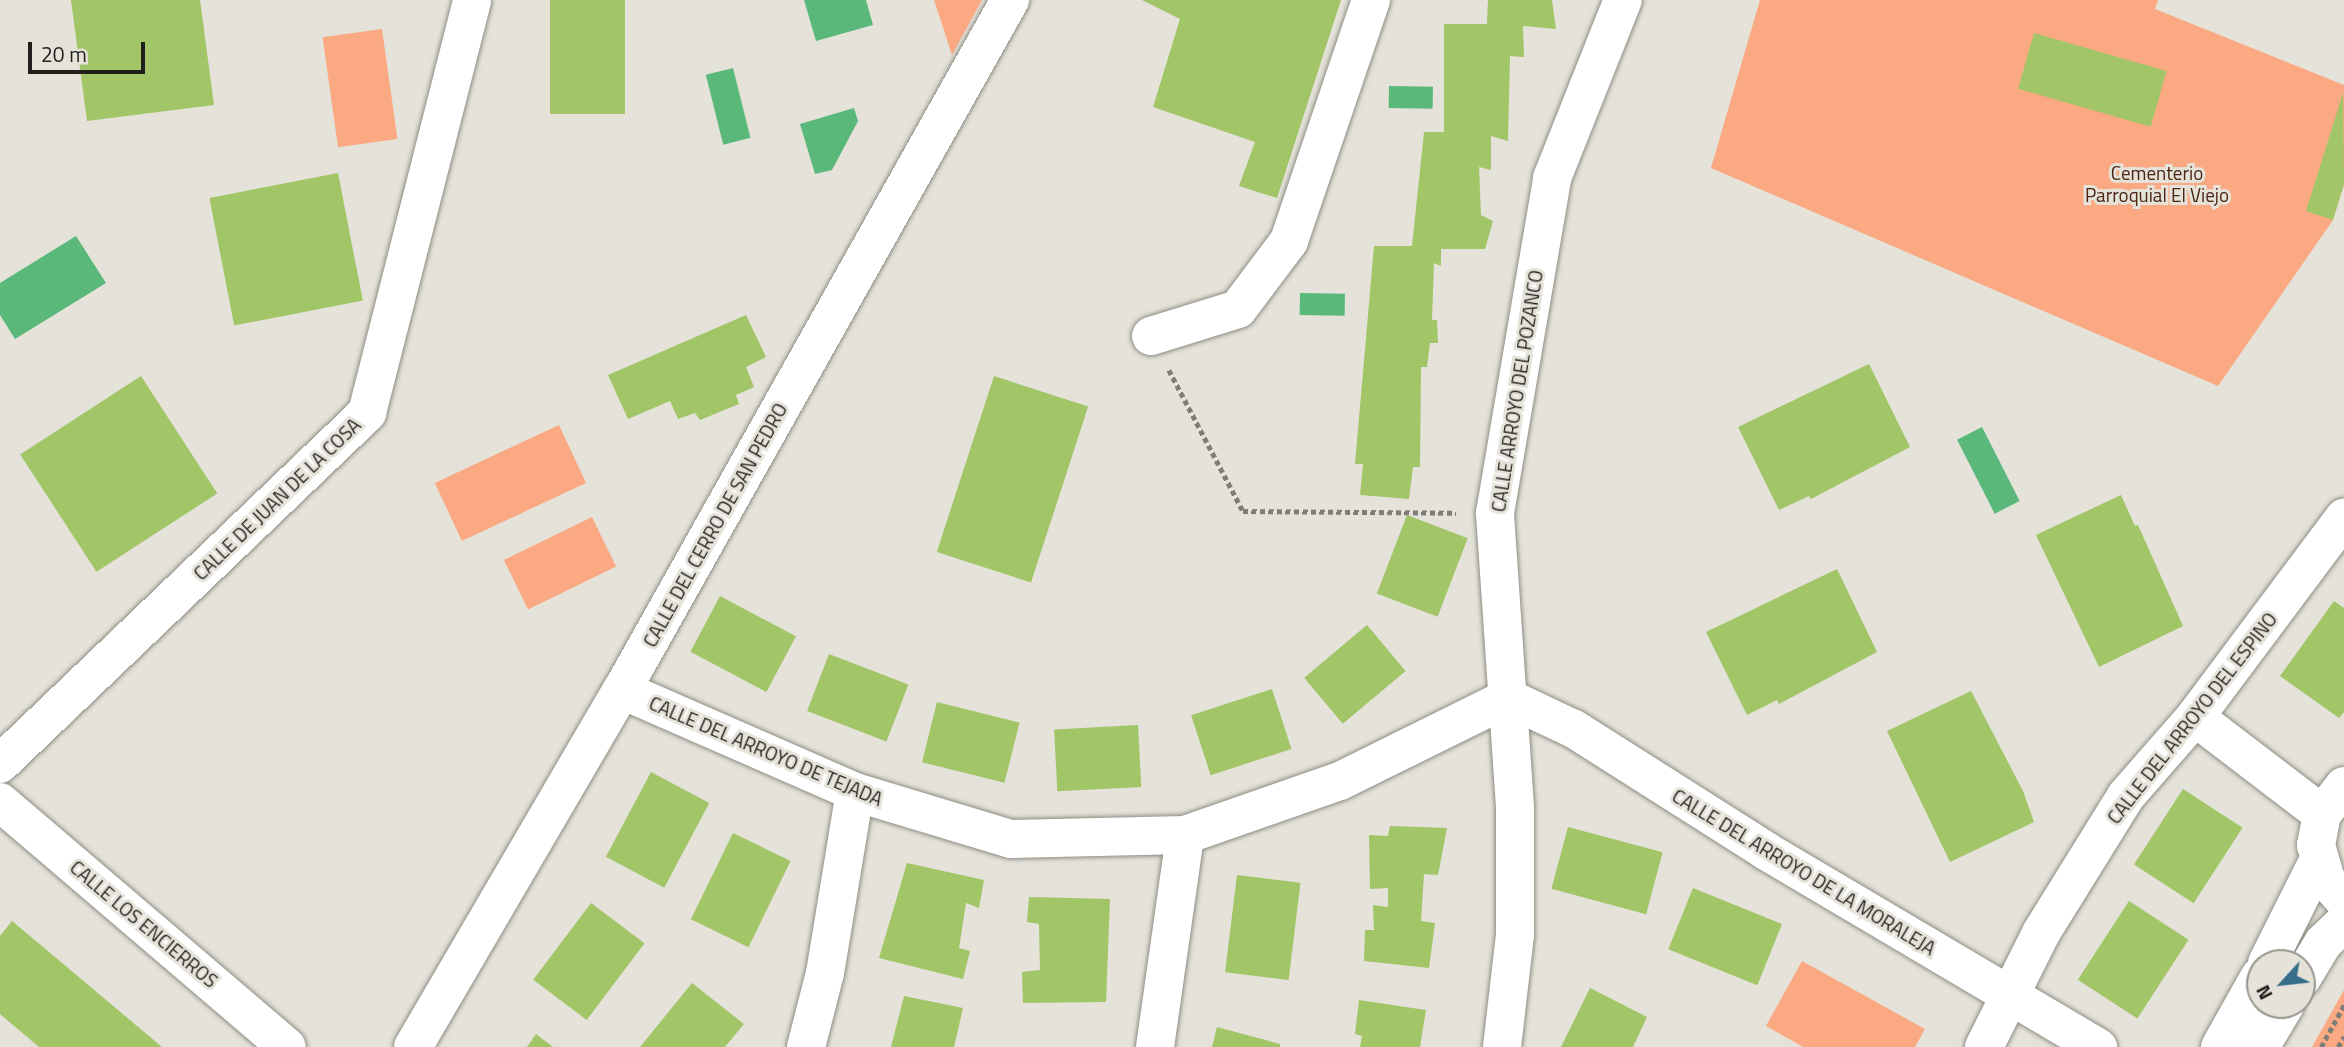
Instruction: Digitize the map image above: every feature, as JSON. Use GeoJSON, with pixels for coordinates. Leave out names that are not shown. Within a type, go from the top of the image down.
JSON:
{"type":"FeatureCollection","features":[{"type":"Feature","properties":{"kind":"street","name":"CALLE DE JUAN DE LA COSA"},"geometry":{"type":"LineString","coordinates":[[0,764],[367,413],[472,0]]}},
{"type":"Feature","properties":{"kind":"street","name":"CALLE DEL CERRO DE SAN PEDRO"},"geometry":{"type":"LineString","coordinates":[[413,1047],[622,690],[1010,0]]}},
{"type":"Feature","properties":{"kind":"street"},"geometry":{"type":"LineString","coordinates":[[1151,336],[1238,309],[1289,242],[1371,0]]}},
{"type":"Feature","properties":{"kind":"street","name":"CALLE ARROYO DEL POZANCO"},"geometry":{"type":"LineString","coordinates":[[1502,1047],[1515,936],[1516,807],[1495,513],[1552,178],[1623,0]]}},
{"type":"Feature","properties":{"kind":"street","name":"CALLE DEL ARROYO DEL ESPINO"},"geometry":{"type":"LineString","coordinates":[[1984,1047],[2041,933],[2126,796],[2195,717],[2344,518]]}},
{"type":"Feature","properties":{"kind":"street","name":"CALLE DEL ARROYO DE TEJADA"},"geometry":{"type":"LineString","coordinates":[[622,690],[855,792],[1011,839],[1185,835],[1340,781],[1508,698]]}},
{"type":"Feature","properties":{"kind":"street","name":"CALLE DEL ARROYO DE LA MORALEJA"},"geometry":{"type":"LineString","coordinates":[[1508,698],[1574,729],[2009,998],[2098,1047]]}},
{"type":"Feature","properties":{"kind":"street"},"geometry":{"type":"LineString","coordinates":[[2195,717],[2333,800],[2316,837],[2318,861],[2326,880],[2344,900]]}},
{"type":"Feature","properties":{"kind":"street"},"geometry":{"type":"LineString","coordinates":[[806,1047],[825,973],[855,792]]}},
{"type":"Feature","properties":{"kind":"street","name":"CALLE LOS ENCIERROS"},"geometry":{"type":"LineString","coordinates":[[0,802],[287,1047]]}},
{"type":"Feature","properties":{"kind":"street"},"geometry":{"type":"LineString","coordinates":[[1155,1047],[1185,835]]}},
{"type":"Feature","properties":{"kind":"street"},"geometry":{"type":"LineString","coordinates":[[2274,949],[2318,861]]}},
{"type":"Feature","properties":{"kind":"street"},"geometry":{"type":"LineString","coordinates":[[2316,955],[2323,943],[2344,923]]}},
{"type":"Feature","properties":{"kind":"street"},"geometry":{"type":"LineString","coordinates":[[2220,1047],[2246,1001]]}},
{"type":"Feature","properties":{"kind":"street"},"geometry":{"type":"LineString","coordinates":[[2260,1047],[2277,1019]]}},
{"type":"Feature","properties":{"kind":"path"},"geometry":{"type":"LineString","coordinates":[[1151,336],[1243,511],[1495,513]]}},
{"type":"Feature","properties":{"kind":"path"},"geometry":{"type":"LineString","coordinates":[[2321,1047],[2344,1005]]}},
{"type":"Feature","properties":{"kind":"path"},"geometry":{"type":"LineString","coordinates":[[2339,1047],[2344,1037]]}},
{"type":"Feature","properties":{"kind":"green space"},"geometry":{"type":"Polygon","coordinates":[[[934,0],[982,0],[952,55],[934,0]]]}},
{"type":"Feature","properties":{"kind":"green space","name":"Cementerio Parroquial El Viejo"},"geometry":{"type":"Polygon","coordinates":[[[1760,0],[2158,0],[2155,9],[2344,85],[2344,184],[2333,220],[2218,386],[1711,168],[1760,0]]]}},
{"type":"Feature","properties":{"kind":"green space"},"geometry":{"type":"Polygon","coordinates":[[[382,29],[397,139],[338,147],[323,37],[382,29]]]}},
{"type":"Feature","properties":{"kind":"green space"},"geometry":{"type":"Polygon","coordinates":[[[559,425],[586,483],[462,541],[435,483],[559,425]]]}},
{"type":"Feature","properties":{"kind":"green space"},"geometry":{"type":"Polygon","coordinates":[[[592,517],[616,566],[528,609],[504,560],[592,517]]]}},
{"type":"Feature","properties":{"kind":"green space"},"geometry":{"type":"Polygon","coordinates":[[[1802,961],[1925,1029],[1915,1047],[1803,1047],[1766,1026],[1802,961]]]}},
{"type":"Feature","properties":{"kind":"green space"},"geometry":{"type":"Polygon","coordinates":[[[2344,990],[2344,1047],[2312,1047],[2344,990]]]}},
{"type":"Feature","properties":{"kind":"shaded area"},"geometry":{"type":"Polygon","coordinates":[[[804,0],[866,0],[873,25],[816,41],[804,0]]]}},
{"type":"Feature","properties":{"kind":"shaded area"},"geometry":{"type":"Polygon","coordinates":[[[733,68],[750,138],[723,145],[706,75],[733,68]]]}},
{"type":"Feature","properties":{"kind":"shaded area"},"geometry":{"type":"Polygon","coordinates":[[[1389,86],[1433,87],[1433,109],[1389,108],[1389,86]]]}},
{"type":"Feature","properties":{"kind":"shaded area"},"geometry":{"type":"Polygon","coordinates":[[[854,108],[858,121],[832,170],[815,174],[800,124],[854,108]]]}},
{"type":"Feature","properties":{"kind":"shaded area"},"geometry":{"type":"Polygon","coordinates":[[[76,236],[106,283],[15,339],[0,315],[0,283],[76,236]]]}},
{"type":"Feature","properties":{"kind":"shaded area"},"geometry":{"type":"Polygon","coordinates":[[[1300,293],[1345,294],[1345,316],[1300,315],[1300,293]]]}},
{"type":"Feature","properties":{"kind":"shaded area"},"geometry":{"type":"Polygon","coordinates":[[[1982,427],[2020,501],[1995,514],[1957,440],[1982,427]]]}},
{"type":"Feature","properties":{"kind":"building"},"geometry":{"type":"Polygon","coordinates":[[[71,0],[200,0],[214,105],[87,121],[71,0]]]}},
{"type":"Feature","properties":{"kind":"building"},"geometry":{"type":"Polygon","coordinates":[[[550,0],[625,0],[625,114],[550,114],[550,0]]]}},
{"type":"Feature","properties":{"kind":"building"},"geometry":{"type":"Polygon","coordinates":[[[1142,0],[1341,0],[1277,198],[1239,186],[1255,142],[1153,107],[1180,19],[1142,0]]]}},
{"type":"Feature","properties":{"kind":"building"},"geometry":{"type":"Polygon","coordinates":[[[1488,0],[1552,0],[1556,29],[1523,26],[1524,57],[1510,56],[1508,141],[1491,136],[1491,170],[1479,167],[1481,215],[1493,221],[1485,249],[1441,249],[1441,266],[1434,263],[1432,320],[1437,320],[1438,343],[1430,343],[1427,367],[1421,367],[1420,467],[1413,467],[1409,499],[1360,495],[1363,464],[1355,464],[1374,246],[1412,246],[1424,132],[1444,132],[1444,24],[1487,24],[1488,0]]]}},
{"type":"Feature","properties":{"kind":"building"},"geometry":{"type":"Polygon","coordinates":[[[2034,33],[2167,71],[2151,127],[2018,89],[2034,33]]]}},
{"type":"Feature","properties":{"kind":"building"},"geometry":{"type":"Polygon","coordinates":[[[2343,93],[2344,184],[2333,220],[2306,211],[2343,93]]]}},
{"type":"Feature","properties":{"kind":"building"},"geometry":{"type":"Polygon","coordinates":[[[338,173],[363,301],[234,326],[209,198],[338,173]]]}},
{"type":"Feature","properties":{"kind":"building"},"geometry":{"type":"Polygon","coordinates":[[[746,315],[766,357],[746,367],[754,387],[736,395],[739,404],[700,420],[695,413],[678,419],[670,401],[628,419],[608,375],[746,315]]]}},
{"type":"Feature","properties":{"kind":"building"},"geometry":{"type":"Polygon","coordinates":[[[1869,364],[1910,447],[1811,499],[1809,496],[1779,510],[1738,427],[1869,364]]]}},
{"type":"Feature","properties":{"kind":"building"},"geometry":{"type":"Polygon","coordinates":[[[141,376],[217,493],[96,572],[20,454],[141,376]]]}},
{"type":"Feature","properties":{"kind":"building"},"geometry":{"type":"Polygon","coordinates":[[[994,376],[1088,407],[1031,583],[937,552],[994,376]]]}},
{"type":"Feature","properties":{"kind":"building"},"geometry":{"type":"Polygon","coordinates":[[[2121,495],[2135,526],[2138,525],[2183,626],[2099,667],[2036,535],[2121,495]]]}},
{"type":"Feature","properties":{"kind":"building"},"geometry":{"type":"Polygon","coordinates":[[[1407,515],[1468,538],[1438,617],[1377,593],[1407,515]]]}},
{"type":"Feature","properties":{"kind":"building"},"geometry":{"type":"Polygon","coordinates":[[[1837,569],[1877,652],[1779,704],[1777,700],[1747,715],[1706,632],[1837,569]]]}},
{"type":"Feature","properties":{"kind":"building"},"geometry":{"type":"Polygon","coordinates":[[[720,596],[796,636],[766,692],[690,652],[720,596]]]}},
{"type":"Feature","properties":{"kind":"building"},"geometry":{"type":"Polygon","coordinates":[[[2334,601],[2344,608],[2344,712],[2339,718],[2280,676],[2334,601]]]}},
{"type":"Feature","properties":{"kind":"building"},"geometry":{"type":"Polygon","coordinates":[[[1367,625],[1406,671],[1343,724],[1304,678],[1367,625]]]}},
{"type":"Feature","properties":{"kind":"building"},"geometry":{"type":"Polygon","coordinates":[[[829,654],[908,684],[886,741],[807,711],[829,654]]]}},
{"type":"Feature","properties":{"kind":"building"},"geometry":{"type":"Polygon","coordinates":[[[1272,689],[1291,749],[1211,775],[1191,715],[1272,689]]]}},
{"type":"Feature","properties":{"kind":"building"},"geometry":{"type":"Polygon","coordinates":[[[1971,691],[2023,791],[2034,822],[1950,862],[1887,731],[1971,691]]]}},
{"type":"Feature","properties":{"kind":"building"},"geometry":{"type":"Polygon","coordinates":[[[937,702],[1019,723],[1004,783],[922,762],[937,702]]]}},
{"type":"Feature","properties":{"kind":"building"},"geometry":{"type":"Polygon","coordinates":[[[1138,725],[1141,787],[1057,791],[1054,729],[1138,725]]]}},
{"type":"Feature","properties":{"kind":"building"},"geometry":{"type":"Polygon","coordinates":[[[651,772],[709,803],[664,888],[606,857],[651,772]]]}},
{"type":"Feature","properties":{"kind":"building"},"geometry":{"type":"Polygon","coordinates":[[[2183,789],[2243,828],[2194,903],[2134,864],[2183,789]]]}},
{"type":"Feature","properties":{"kind":"building"},"geometry":{"type":"Polygon","coordinates":[[[1390,826],[1447,828],[1438,875],[1424,874],[1421,921],[1435,923],[1429,968],[1364,961],[1365,930],[1374,930],[1373,905],[1388,907],[1388,888],[1370,889],[1369,835],[1388,836],[1390,826]]]}},
{"type":"Feature","properties":{"kind":"building"},"geometry":{"type":"Polygon","coordinates":[[[1568,827],[1663,852],[1646,914],[1551,889],[1568,827]]]}},
{"type":"Feature","properties":{"kind":"building"},"geometry":{"type":"Polygon","coordinates":[[[733,833],[791,861],[748,947],[691,919],[733,833]]]}},
{"type":"Feature","properties":{"kind":"building"},"geometry":{"type":"Polygon","coordinates":[[[907,863],[984,880],[979,908],[966,903],[959,948],[970,951],[963,979],[879,958],[907,863]]]}},
{"type":"Feature","properties":{"kind":"building"},"geometry":{"type":"Polygon","coordinates":[[[1237,875],[1301,883],[1289,980],[1225,972],[1237,875]]]}},
{"type":"Feature","properties":{"kind":"building"},"geometry":{"type":"Polygon","coordinates":[[[1693,888],[1782,924],[1757,985],[1668,949],[1693,888]]]}},
{"type":"Feature","properties":{"kind":"building"},"geometry":{"type":"Polygon","coordinates":[[[1029,897],[1110,899],[1106,1002],[1023,1003],[1022,972],[1040,970],[1039,924],[1027,922],[1029,897]]]}},
{"type":"Feature","properties":{"kind":"building"},"geometry":{"type":"Polygon","coordinates":[[[2129,901],[2189,940],[2137,1019],[2078,980],[2129,901]]]}},
{"type":"Feature","properties":{"kind":"building"},"geometry":{"type":"Polygon","coordinates":[[[591,903],[645,943],[587,1020],[533,980],[591,903]]]}},
{"type":"Feature","properties":{"kind":"building"},"geometry":{"type":"Polygon","coordinates":[[[12,921],[162,1047],[39,1047],[0,1014],[0,936],[12,921]]]}},
{"type":"Feature","properties":{"kind":"building"},"geometry":{"type":"Polygon","coordinates":[[[692,983],[744,1024],[725,1047],[640,1047],[692,983]]]}},
{"type":"Feature","properties":{"kind":"building"},"geometry":{"type":"Polygon","coordinates":[[[1590,988],[1647,1017],[1633,1047],[1561,1047],[1590,988]]]}},
{"type":"Feature","properties":{"kind":"building"},"geometry":{"type":"Polygon","coordinates":[[[904,996],[963,1008],[954,1047],[891,1047],[904,996]]]}},
{"type":"Feature","properties":{"kind":"building"},"geometry":{"type":"Polygon","coordinates":[[[1359,1000],[1426,1010],[1420,1047],[1360,1047],[1362,1036],[1355,1034],[1359,1000]]]}},
{"type":"Feature","properties":{"kind":"building"},"geometry":{"type":"Polygon","coordinates":[[[1217,1027],[1280,1044],[1280,1047],[1212,1047],[1217,1027]]]}},
{"type":"Feature","properties":{"kind":"building"},"geometry":{"type":"Polygon","coordinates":[[[536,1034],[553,1047],[527,1047],[536,1034]]]}}]}
